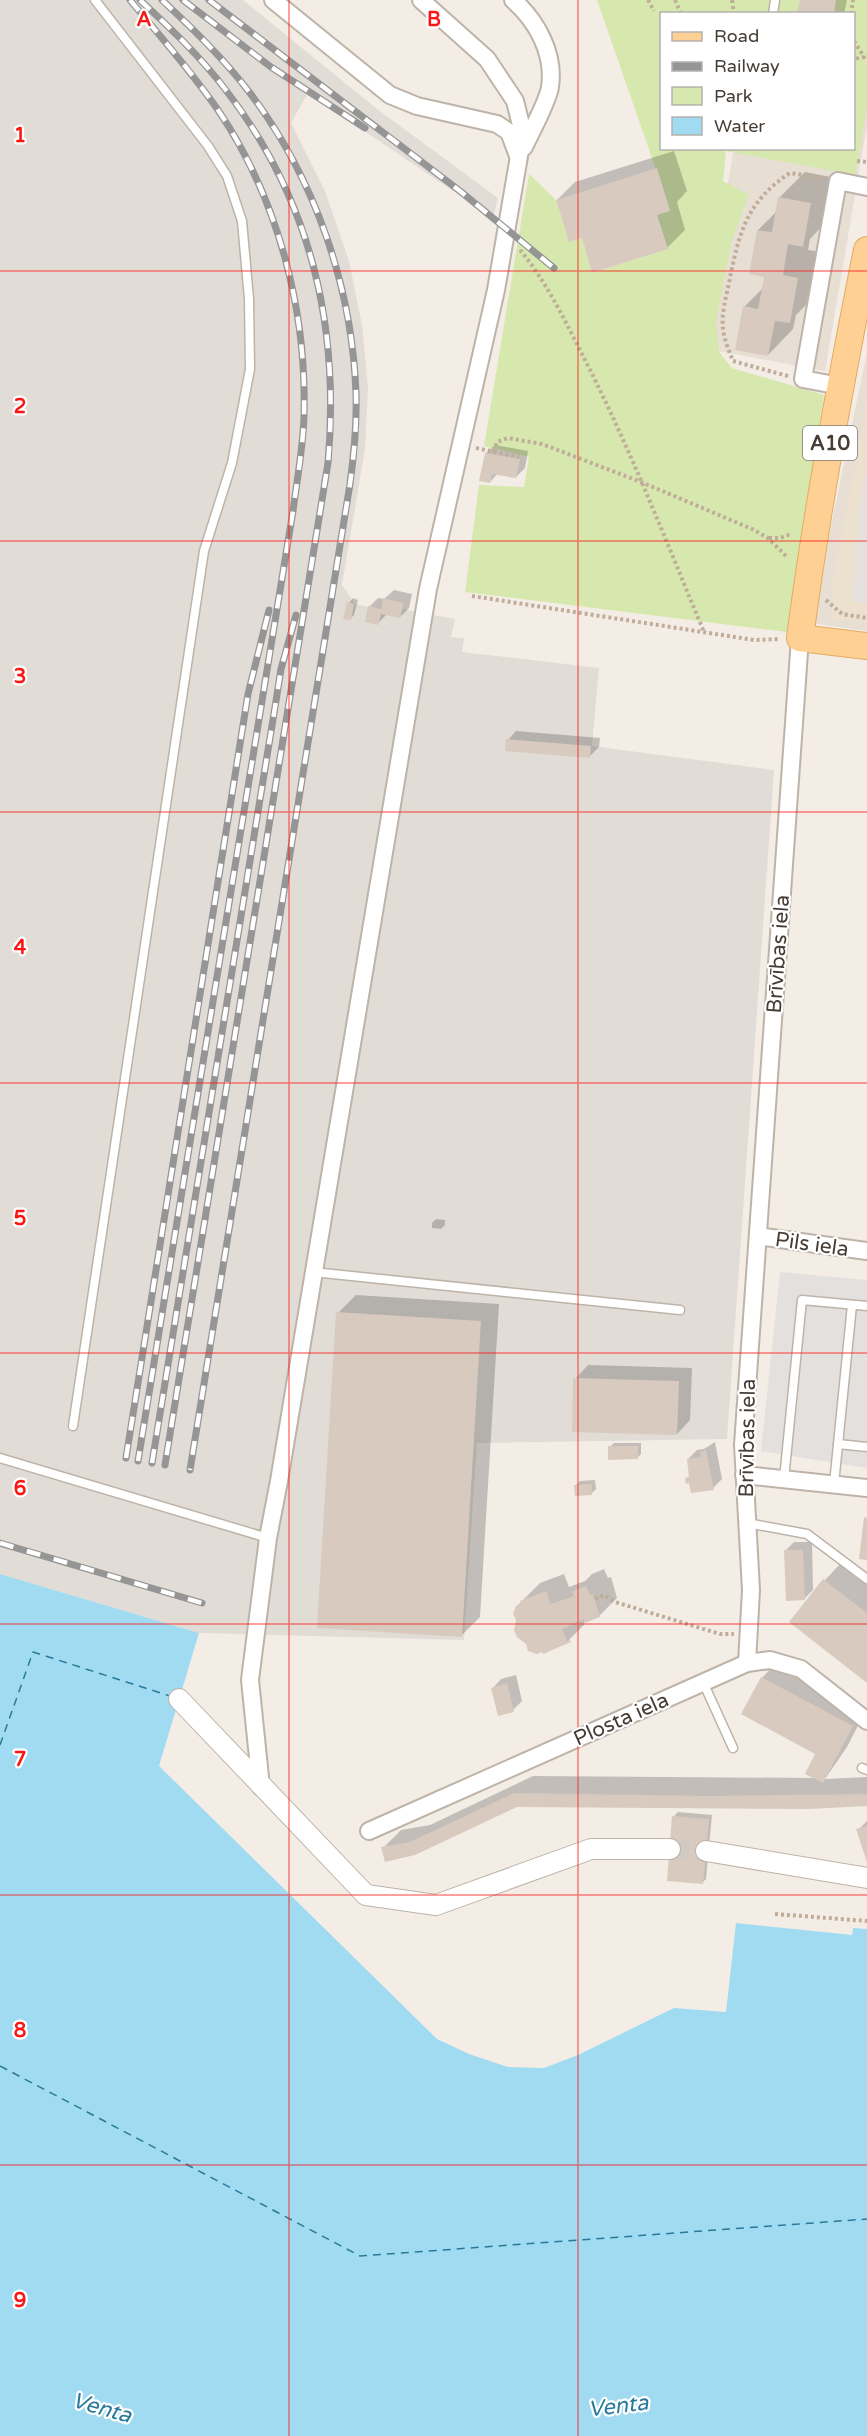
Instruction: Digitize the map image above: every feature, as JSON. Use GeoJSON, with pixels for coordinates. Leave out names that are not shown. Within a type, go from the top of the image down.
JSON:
{"type":"FeatureCollection","features":[{"type":"Feature","properties":{"kind":"main road","name":"Brīvības iela"},"geometry":{"type":"LineString","coordinates":[[800,638],[811,554],[840,386],[867,250]]}},
{"type":"Feature","properties":{"kind":"main road"},"geometry":{"type":"LineString","coordinates":[[800,638],[867,646]]}},
{"type":"Feature","properties":{"kind":"street"},"geometry":{"type":"LineString","coordinates":[[273,0],[390,95],[417,106],[496,124],[509,132],[519,158]]}},
{"type":"Feature","properties":{"kind":"street"},"geometry":{"type":"LineString","coordinates":[[261,1787],[250,1680],[268,1538],[428,589],[496,290],[523,133],[515,101],[487,59],[421,0]]}},
{"type":"Feature","properties":{"kind":"street"},"geometry":{"type":"LineString","coordinates":[[513,0],[528,13],[548,49],[550,87],[519,158]]}},
{"type":"Feature","properties":{"kind":"street"},"geometry":{"type":"LineString","coordinates":[[840,386],[803,379],[838,181],[867,187]]}},
{"type":"Feature","properties":{"kind":"street","name":"Brīvības iela"},"geometry":{"type":"LineString","coordinates":[[747,1663],[751,1590],[743,1445],[800,638]]}},
{"type":"Feature","properties":{"kind":"street","name":"Pils iela"},"geometry":{"type":"LineString","coordinates":[[758,1236],[867,1251]]}},
{"type":"Feature","properties":{"kind":"street"},"geometry":{"type":"LineString","coordinates":[[744,1476],[867,1488]]}},
{"type":"Feature","properties":{"kind":"street","name":"Plosta iela"},"geometry":{"type":"LineString","coordinates":[[369,1831],[747,1663],[770,1660],[801,1669],[867,1720]]}},
{"type":"Feature","properties":{"kind":"street"},"geometry":{"type":"LineString","coordinates":[[179,1699],[366,1895],[436,1905],[591,1849],[670,1849]]}},
{"type":"Feature","properties":{"kind":"street"},"geometry":{"type":"LineString","coordinates":[[706,1851],[867,1878]]}},
{"type":"Feature","properties":{"kind":"lane"},"geometry":{"type":"LineString","coordinates":[[73,1426],[204,551],[232,463],[250,369],[249,299],[242,221],[226,177],[208,146],[95,0]]}},
{"type":"Feature","properties":{"kind":"lane"},"geometry":{"type":"LineString","coordinates":[[313,1272],[680,1310]]}},
{"type":"Feature","properties":{"kind":"lane"},"geometry":{"type":"LineString","coordinates":[[784,1479],[802,1300],[867,1306]]}},
{"type":"Feature","properties":{"kind":"lane"},"geometry":{"type":"LineString","coordinates":[[834,1484],[852,1305]]}},
{"type":"Feature","properties":{"kind":"lane"},"geometry":{"type":"LineString","coordinates":[[838,1444],[867,1447]]}},
{"type":"Feature","properties":{"kind":"lane"},"geometry":{"type":"LineString","coordinates":[[0,1458],[268,1538]]}},
{"type":"Feature","properties":{"kind":"lane"},"geometry":{"type":"LineString","coordinates":[[747,1523],[807,1534],[867,1579]]}},
{"type":"Feature","properties":{"kind":"lane"},"geometry":{"type":"LineString","coordinates":[[703,1682],[734,1748]]}},
{"type":"Feature","properties":{"kind":"path"},"geometry":{"type":"LineString","coordinates":[[648,0],[654,11]]}},
{"type":"Feature","properties":{"kind":"path"},"geometry":{"type":"LineString","coordinates":[[855,42],[865,57]]}},
{"type":"Feature","properties":{"kind":"path"},"geometry":{"type":"LineString","coordinates":[[858,160],[867,162]]}},
{"type":"Feature","properties":{"kind":"path"},"geometry":{"type":"LineString","coordinates":[[803,379],[733,361],[723,330],[725,300],[739,237],[750,213],[769,187],[790,173],[838,181]]}},
{"type":"Feature","properties":{"kind":"path"},"geometry":{"type":"LineString","coordinates":[[506,233],[529,261],[566,322],[613,415],[704,632]]}},
{"type":"Feature","properties":{"kind":"path"},"geometry":{"type":"LineString","coordinates":[[494,452],[497,442],[508,438],[542,444],[641,482],[752,529],[768,538],[787,557]]}},
{"type":"Feature","properties":{"kind":"path"},"geometry":{"type":"LineString","coordinates":[[461,445],[519,457]]}},
{"type":"Feature","properties":{"kind":"path"},"geometry":{"type":"LineString","coordinates":[[768,538],[780,538],[791,534]]}},
{"type":"Feature","properties":{"kind":"path"},"geometry":{"type":"LineString","coordinates":[[472,596],[754,640]]}},
{"type":"Feature","properties":{"kind":"path"},"geometry":{"type":"LineString","coordinates":[[825,599],[842,614],[867,618]]}},
{"type":"Feature","properties":{"kind":"path"},"geometry":{"type":"LineString","coordinates":[[595,1599],[604,1595],[615,1602],[720,1634]]}},
{"type":"Feature","properties":{"kind":"path"},"geometry":{"type":"LineString","coordinates":[[775,1914],[867,1921]]}},
{"type":"Feature","properties":{"kind":"shaded area"},"geometry":{"type":"Polygon","coordinates":[[[0,0],[243,0],[377,109],[498,198],[493,218],[308,93],[291,123],[325,191],[349,261],[362,325],[368,387],[365,449],[342,585],[355,604],[380,609],[383,598],[404,603],[403,609],[455,619],[451,637],[464,638],[462,652],[599,668],[592,746],[774,770],[727,1439],[477,1443],[464,1640],[199,1633],[0,1574],[0,0]]]}},
{"type":"Feature","properties":{"kind":"shaded area"},"geometry":{"type":"Polygon","coordinates":[[[629,0],[867,0],[867,125],[825,371],[698,347],[734,150],[855,150],[855,12],[660,13],[629,0]]]}},
{"type":"Feature","properties":{"kind":"shaded area"},"geometry":{"type":"Polygon","coordinates":[[[867,352],[867,631],[811,623],[867,352]]]}},
{"type":"Feature","properties":{"kind":"shaded area"},"geometry":{"type":"Polygon","coordinates":[[[867,401],[867,623],[831,619],[833,580],[867,401]]]}},
{"type":"Feature","properties":{"kind":"shaded area"},"geometry":{"type":"Polygon","coordinates":[[[865,475],[867,476],[867,603],[853,601],[860,504],[865,475]]]}},
{"type":"Feature","properties":{"kind":"shaded area"},"geometry":{"type":"Polygon","coordinates":[[[780,1272],[867,1280],[867,1468],[761,1451],[780,1272]]]}},
{"type":"Feature","properties":{"kind":"green space"},"geometry":{"type":"Polygon","coordinates":[[[597,0],[867,0],[867,108],[855,175],[726,151],[723,181],[749,195],[731,243],[716,322],[719,352],[732,368],[824,395],[787,632],[465,592],[479,485],[524,487],[529,457],[484,446],[529,174],[556,200],[569,242],[582,238],[592,273],[668,249],[657,215],[670,210],[597,0]]]}},
{"type":"Feature","properties":{"kind":"water","name":"Venta"},"geometry":{"type":"Polygon","coordinates":[[[0,1574],[199,1633],[159,1766],[437,2039],[469,2054],[508,2067],[544,2068],[578,2055],[674,2008],[726,2012],[736,1923],[852,1935],[853,1928],[867,1929],[867,2436],[0,2436],[0,1574]]]}},
{"type":"Feature","properties":{"kind":"building"},"geometry":{"type":"Polygon","coordinates":[[[800,0],[836,0],[834,12],[797,12],[800,0]]]}},
{"type":"Feature","properties":{"kind":"building"},"geometry":{"type":"Polygon","coordinates":[[[657,168],[670,211],[657,215],[668,249],[592,273],[582,238],[569,242],[556,200],[657,168]]]}},
{"type":"Feature","properties":{"kind":"building"},"geometry":{"type":"Polygon","coordinates":[[[778,197],[811,203],[803,247],[788,244],[783,275],[798,278],[790,323],[775,321],[768,356],[735,350],[743,306],[758,309],[764,277],[749,274],[757,230],[772,232],[778,197]]]}},
{"type":"Feature","properties":{"kind":"building"},"geometry":{"type":"Polygon","coordinates":[[[485,453],[520,459],[516,478],[492,474],[490,483],[479,481],[485,453]]]}},
{"type":"Feature","properties":{"kind":"building"},"geometry":{"type":"Polygon","coordinates":[[[383,598],[404,603],[400,618],[381,614],[378,625],[365,622],[368,606],[381,609],[383,598]]]}},
{"type":"Feature","properties":{"kind":"building"},"geometry":{"type":"Polygon","coordinates":[[[347,602],[354,604],[351,620],[343,619],[347,602]]]}},
{"type":"Feature","properties":{"kind":"building"},"geometry":{"type":"Polygon","coordinates":[[[506,739],[591,746],[590,758],[505,751],[506,739]]]}},
{"type":"Feature","properties":{"kind":"building"},"geometry":{"type":"Polygon","coordinates":[[[336,1312],[481,1321],[462,1637],[317,1628],[336,1312]]]}},
{"type":"Feature","properties":{"kind":"building"},"geometry":{"type":"Polygon","coordinates":[[[573,1378],[679,1381],[677,1435],[572,1432],[573,1378]]]}},
{"type":"Feature","properties":{"kind":"building"},"geometry":{"type":"Polygon","coordinates":[[[608,1446],[638,1446],[638,1459],[608,1460],[608,1446]]]}},
{"type":"Feature","properties":{"kind":"building"},"geometry":{"type":"Polygon","coordinates":[[[706,1450],[714,1490],[691,1493],[689,1483],[686,1484],[685,1478],[689,1477],[687,1459],[701,1457],[700,1452],[706,1450]]]}},
{"type":"Feature","properties":{"kind":"building"},"geometry":{"type":"Polygon","coordinates":[[[592,1484],[592,1495],[575,1496],[574,1485],[592,1484]]]}},
{"type":"Feature","properties":{"kind":"building"},"geometry":{"type":"Polygon","coordinates":[[[864,1517],[867,1518],[867,1560],[859,1559],[864,1517]]]}},
{"type":"Feature","properties":{"kind":"building"},"geometry":{"type":"Polygon","coordinates":[[[784,1550],[803,1550],[805,1600],[786,1601],[784,1550]]]}},
{"type":"Feature","properties":{"kind":"building"},"geometry":{"type":"Polygon","coordinates":[[[823,1579],[867,1613],[867,1683],[789,1622],[823,1579]]]}},
{"type":"Feature","properties":{"kind":"building"},"geometry":{"type":"Polygon","coordinates":[[[586,1586],[590,1595],[593,1594],[600,1617],[585,1623],[584,1619],[562,1629],[567,1641],[571,1642],[543,1654],[528,1651],[526,1644],[517,1637],[514,1630],[516,1620],[513,1614],[516,1606],[521,1603],[520,1601],[546,1591],[551,1604],[574,1596],[572,1592],[586,1586]]]}},
{"type":"Feature","properties":{"kind":"building"},"geometry":{"type":"Polygon","coordinates":[[[761,1677],[853,1726],[823,1783],[805,1774],[815,1754],[741,1714],[761,1677]]]}},
{"type":"Feature","properties":{"kind":"building"},"geometry":{"type":"Polygon","coordinates":[[[507,1683],[514,1712],[498,1716],[491,1688],[507,1683]]]}},
{"type":"Feature","properties":{"kind":"building"},"geometry":{"type":"Polygon","coordinates":[[[514,1793],[709,1796],[867,1794],[867,1806],[809,1809],[517,1807],[415,1855],[385,1862],[381,1847],[410,1842],[514,1793]]]}},
{"type":"Feature","properties":{"kind":"building"},"geometry":{"type":"Polygon","coordinates":[[[672,1816],[709,1819],[703,1884],[667,1881],[672,1816]]]}},
{"type":"Feature","properties":{"kind":"building"},"geometry":{"type":"Polygon","coordinates":[[[867,1826],[867,1862],[856,1829],[867,1826]]]}},
{"type":"Feature","properties":{"kind":"ferry route"},"geometry":{"type":"LineString","coordinates":[[0,1745],[33,1652],[170,1696]]}},
{"type":"Feature","properties":{"kind":"ferry route"},"geometry":{"type":"LineString","coordinates":[[0,2066],[360,2256],[867,2219]]}},
{"type":"Feature","properties":{"kind":"tunnel"},"geometry":{"type":"LineString","coordinates":[[670,1849],[706,1851]]}},
{"type":"Feature","properties":{"kind":"railway"},"geometry":{"type":"LineString","coordinates":[[130,0],[218,110],[257,180],[285,257],[294,296],[304,376],[304,416],[293,511],[138,1461]]}},
{"type":"Feature","properties":{"kind":"railway"},"geometry":{"type":"LineString","coordinates":[[140,0],[184,43],[225,89],[255,131],[279,175],[299,220],[313,266],[323,313],[329,362],[331,412],[328,463],[165,1465]]}},
{"type":"Feature","properties":{"kind":"railway"},"geometry":{"type":"LineString","coordinates":[[162,0],[240,80],[273,126],[293,161],[326,235],[338,274],[347,313],[356,393],[355,439],[350,484],[190,1470]]}},
{"type":"Feature","properties":{"kind":"railway"},"geometry":{"type":"LineString","coordinates":[[183,0],[271,67],[365,128]]}},
{"type":"Feature","properties":{"kind":"railway"},"geometry":{"type":"LineString","coordinates":[[209,0],[460,191],[554,268]]}},
{"type":"Feature","properties":{"kind":"railway"},"geometry":{"type":"LineString","coordinates":[[126,1458],[248,694],[269,610]]}},
{"type":"Feature","properties":{"kind":"railway"},"geometry":{"type":"LineString","coordinates":[[152,1463],[281,669],[296,615]]}},
{"type":"Feature","properties":{"kind":"railway"},"geometry":{"type":"LineString","coordinates":[[0,1543],[202,1603]]}}]}
